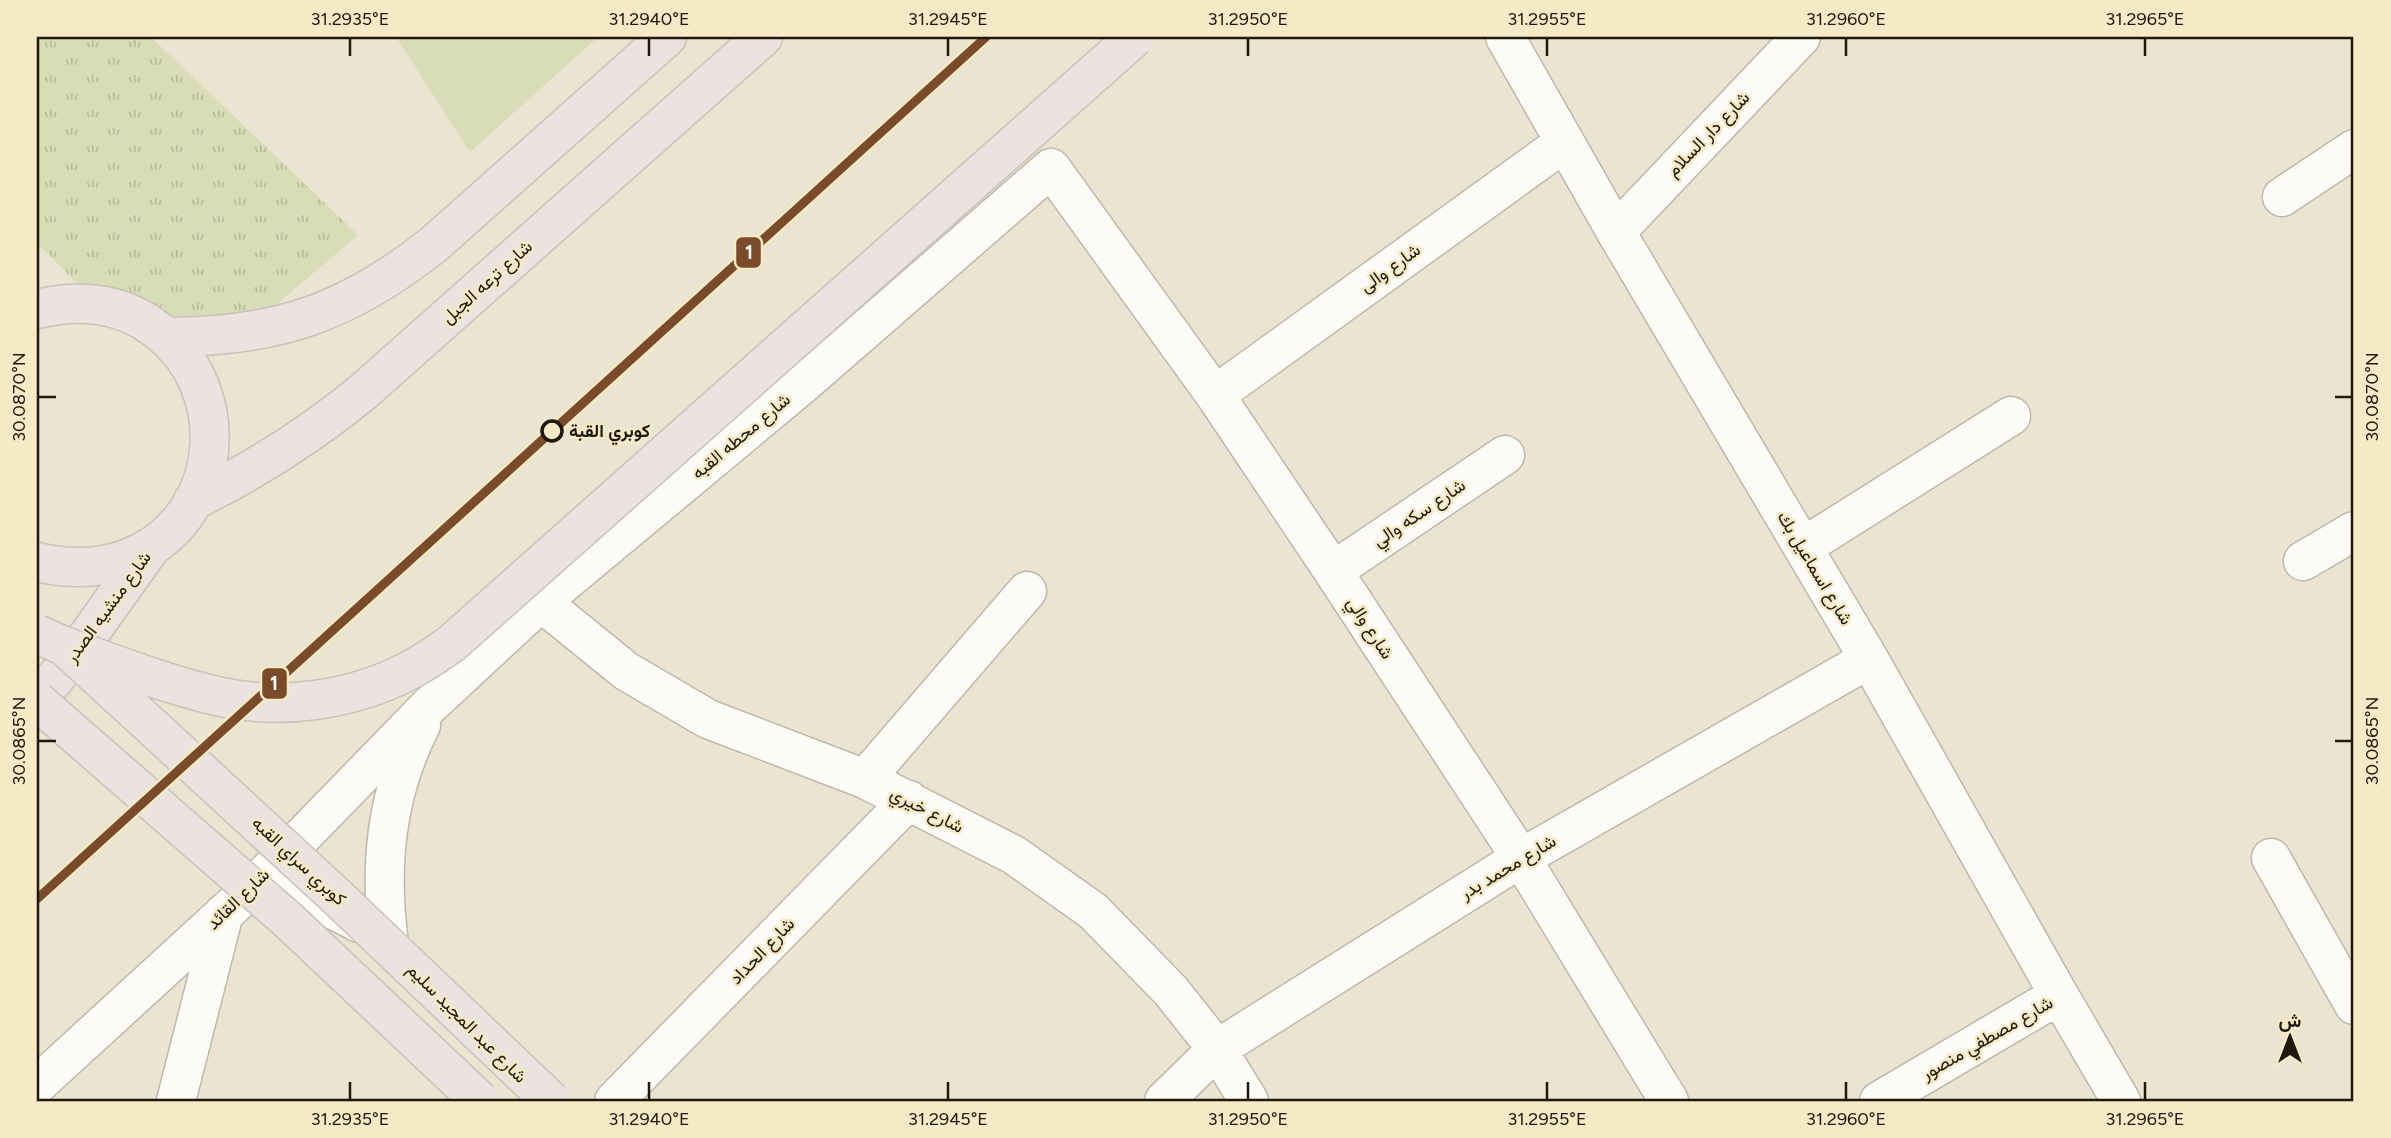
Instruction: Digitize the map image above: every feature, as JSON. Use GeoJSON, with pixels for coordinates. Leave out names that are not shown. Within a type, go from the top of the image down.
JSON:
{"type":"FeatureCollection","features":[{"type":"Feature","properties":{"kind":"main road"},"geometry":{"type":"LineString","coordinates":[[167,337],[239,334],[275,327],[343,304],[374,287],[433,245],[667,37]]}},
{"type":"Feature","properties":{"kind":"main road"},"geometry":{"type":"LineString","coordinates":[[50,640],[219,697],[267,702],[316,700],[364,689],[410,671],[451,644],[1135,37]]}},
{"type":"Feature","properties":{"kind":"main road","name":"شارع ترعه الجبل"},"geometry":{"type":"LineString","coordinates":[[193,501],[239,479],[325,424],[753,40]]}},
{"type":"Feature","properties":{"kind":"main road"},"geometry":{"type":"LineString","coordinates":[[37,562],[68,568],[97,567],[126,559],[152,545],[175,525],[193,501],[211,445],[209,415],[197,377],[187,360],[167,337],[144,320],[116,308],[87,302],[43,303]]}},
{"type":"Feature","properties":{"kind":"main road","name":"شارع منشيه الصدر"},"geometry":{"type":"LineString","coordinates":[[37,701],[80,647],[152,545]]}},
{"type":"Feature","properties":{"kind":"main road","name":"كوبري سراي القبه"},"geometry":{"type":"LineString","coordinates":[[50,640],[336,896],[551,1101]]}},
{"type":"Feature","properties":{"kind":"main road"},"geometry":{"type":"LineString","coordinates":[[37,701],[288,920],[480,1101]]}},
{"type":"Feature","properties":{"kind":"street","name":"شارع اسماعيل بك"},"geometry":{"type":"LineString","coordinates":[[1505,37],[1616,232],[1869,659],[2121,1101]]}},
{"type":"Feature","properties":{"kind":"street","name":"شارع دار السلام"},"geometry":{"type":"LineString","coordinates":[[1616,232],[1801,37]]}},
{"type":"Feature","properties":{"kind":"street","name":"شارع والى"},"geometry":{"type":"LineString","coordinates":[[1215,395],[1565,142]]}},
{"type":"Feature","properties":{"kind":"street"},"geometry":{"type":"LineString","coordinates":[[2282,197],[2354,149]]}},
{"type":"Feature","properties":{"kind":"street","name":"شارع والي"},"geometry":{"type":"LineString","coordinates":[[1051,168],[1215,395],[1333,571],[1521,858],[1669,1101]]}},
{"type":"Feature","properties":{"kind":"street","name":"شارع محطه القبه"},"geometry":{"type":"LineString","coordinates":[[431,704],[541,603],[803,384],[1051,168]]}},
{"type":"Feature","properties":{"kind":"street"},"geometry":{"type":"LineString","coordinates":[[1803,547],[2011,416]]}},
{"type":"Feature","properties":{"kind":"street","name":"شارع سكه والي"},"geometry":{"type":"LineString","coordinates":[[1333,571],[1505,454]]}},
{"type":"Feature","properties":{"kind":"street"},"geometry":{"type":"LineString","coordinates":[[2302,561],[2354,531]]}},
{"type":"Feature","properties":{"kind":"street"},"geometry":{"type":"LineString","coordinates":[[865,779],[1027,592]]}},
{"type":"Feature","properties":{"kind":"street","name":"شارع خيري"},"geometry":{"type":"LineString","coordinates":[[541,603],[626,671],[708,719],[865,779],[1014,855],[1093,911],[1171,991],[1217,1049],[1249,1101]]}},
{"type":"Feature","properties":{"kind":"street","name":"شارع محمد بدر"},"geometry":{"type":"LineString","coordinates":[[1164,1101],[1217,1049],[1521,858],[1869,659]]}},
{"type":"Feature","properties":{"kind":"street"},"geometry":{"type":"LineString","coordinates":[[390,944],[384,903],[384,862],[389,821],[403,768],[431,704]]}},
{"type":"Feature","properties":{"kind":"street","name":"شارع القائد"},"geometry":{"type":"LineString","coordinates":[[37,1085],[237,901],[431,704]]}},
{"type":"Feature","properties":{"kind":"street","name":"شارع الحداد"},"geometry":{"type":"LineString","coordinates":[[614,1101],[909,800]]}},
{"type":"Feature","properties":{"kind":"street"},"geometry":{"type":"LineString","coordinates":[[2271,858],[2354,1005]]}},
{"type":"Feature","properties":{"kind":"street","name":"شارع عبد المجيد سليم"},"geometry":{"type":"LineString","coordinates":[[237,901],[281,891],[339,911],[365,926],[390,944],[544,1101]]}},
{"type":"Feature","properties":{"kind":"street"},"geometry":{"type":"LineString","coordinates":[[176,1101],[237,901]]}},
{"type":"Feature","properties":{"kind":"street","name":"شارع مصطفي منصور"},"geometry":{"type":"LineString","coordinates":[[1879,1101],[2059,995]]}},
{"type":"Feature","properties":{"kind":"green space"},"geometry":{"type":"Polygon","coordinates":[[[37,37],[151,37],[358,235],[237,338],[106,312],[37,243],[37,37]]]}},
{"type":"Feature","properties":{"kind":"green space"},"geometry":{"type":"Polygon","coordinates":[[[396,37],[598,37],[470,152],[396,37]]]}},
{"type":"Feature","properties":{"kind":"transit line","name":"1"},"geometry":{"type":"LineString","coordinates":[[37,899],[986,37]]}},
{"type":"Feature","properties":{"kind":"place","name":"كوبري القبة"},"geometry":{"type":"Point","coordinates":[552,431]}}]}
